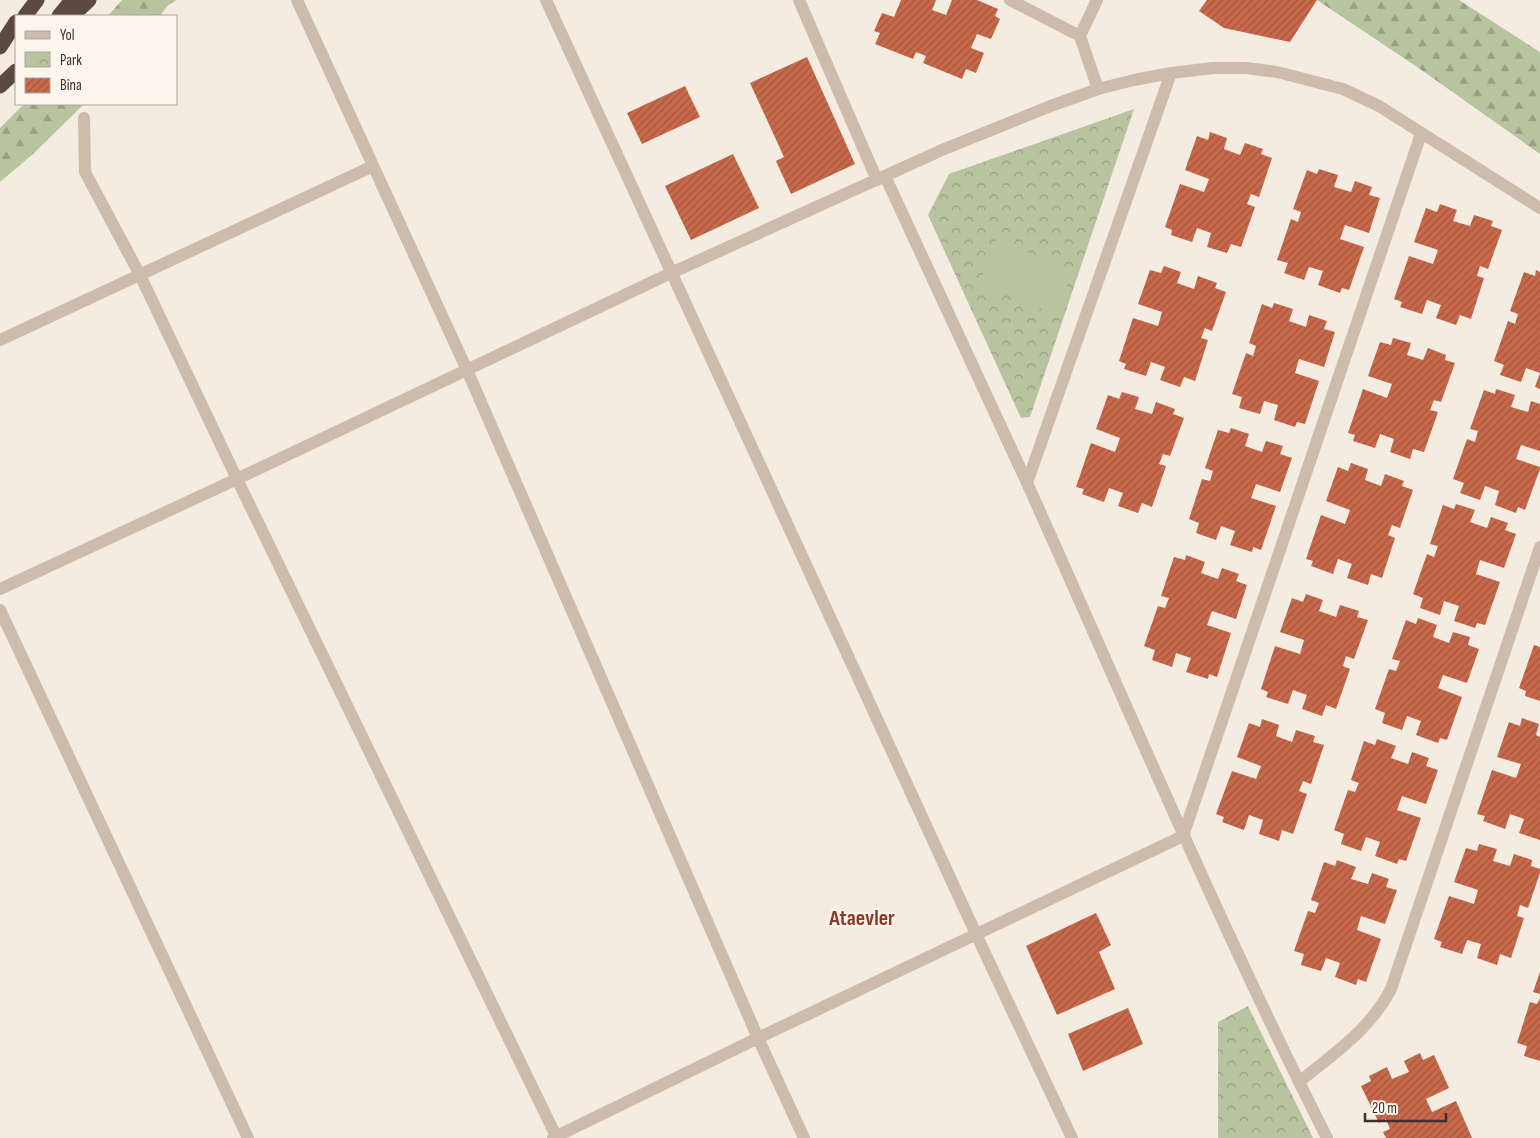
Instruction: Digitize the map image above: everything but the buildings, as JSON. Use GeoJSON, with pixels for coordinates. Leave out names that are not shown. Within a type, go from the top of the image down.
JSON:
{"type":"FeatureCollection","features":[{"type":"Feature","properties":{"kind":"highway"},"geometry":{"type":"LineString","coordinates":[[21,15],[31,0]]}},
{"type":"Feature","properties":{"kind":"highway"},"geometry":{"type":"LineString","coordinates":[[26,15],[37,0]]}},
{"type":"Feature","properties":{"kind":"highway"},"geometry":{"type":"LineString","coordinates":[[60,15],[72,0]]}},
{"type":"Feature","properties":{"kind":"highway"},"geometry":{"type":"LineString","coordinates":[[73,15],[89,0]]}},
{"type":"Feature","properties":{"kind":"highway"},"geometry":{"type":"LineString","coordinates":[[0,48],[15,24]]}},
{"type":"Feature","properties":{"kind":"highway"},"geometry":{"type":"LineString","coordinates":[[0,48],[15,28]]}},
{"type":"Feature","properties":{"kind":"street"},"geometry":{"type":"LineString","coordinates":[[297,0],[467,370],[758,1038],[804,1138]]}},
{"type":"Feature","properties":{"kind":"street"},"geometry":{"type":"LineString","coordinates":[[546,0],[976,934],[1072,1138]]}},
{"type":"Feature","properties":{"kind":"street"},"geometry":{"type":"LineString","coordinates":[[800,0],[881,178],[1027,483],[1183,836],[1327,1138]]}},
{"type":"Feature","properties":{"kind":"street"},"geometry":{"type":"LineString","coordinates":[[1010,0],[1080,36],[1098,90]]}},
{"type":"Feature","properties":{"kind":"street"},"geometry":{"type":"LineString","coordinates":[[1080,36],[1098,0]]}},
{"type":"Feature","properties":{"kind":"street"},"geometry":{"type":"LineString","coordinates":[[0,589],[671,273],[993,128],[1098,90],[1171,73],[1213,68],[1246,68],[1277,72],[1343,89],[1379,106],[1540,208]]}},
{"type":"Feature","properties":{"kind":"street"},"geometry":{"type":"LineString","coordinates":[[1027,483],[1171,73]]}},
{"type":"Feature","properties":{"kind":"street"},"geometry":{"type":"LineString","coordinates":[[84,118],[85,172],[140,275],[555,1138],[758,1038],[1183,836],[1421,134]]}},
{"type":"Feature","properties":{"kind":"street"},"geometry":{"type":"LineString","coordinates":[[0,340],[373,166]]}},
{"type":"Feature","properties":{"kind":"street"},"geometry":{"type":"LineString","coordinates":[[1299,1082],[1351,1040],[1370,1021],[1383,1004],[1391,989],[1540,548]]}},
{"type":"Feature","properties":{"kind":"street"},"geometry":{"type":"LineString","coordinates":[[0,610],[248,1138]]}},
{"type":"Feature","properties":{"kind":"green space"},"geometry":{"type":"Polygon","coordinates":[[[122,0],[177,0],[168,5],[161,15],[109,15],[122,0]]]}},
{"type":"Feature","properties":{"kind":"green space"},"geometry":{"type":"Polygon","coordinates":[[[1317,0],[1459,0],[1540,52],[1540,154],[1420,69],[1317,0]]]}},
{"type":"Feature","properties":{"kind":"green space"},"geometry":{"type":"Polygon","coordinates":[[[23,105],[83,105],[33,154],[0,182],[0,128],[23,105]]]}},
{"type":"Feature","properties":{"kind":"green space"},"geometry":{"type":"Polygon","coordinates":[[[1134,109],[1030,417],[1021,418],[928,215],[949,174],[1134,109]]]}},
{"type":"Feature","properties":{"kind":"green space"},"geometry":{"type":"Polygon","coordinates":[[[996,240],[1073,270],[1056,314],[979,284],[996,240]]]}},
{"type":"Feature","properties":{"kind":"green space"},"geometry":{"type":"Polygon","coordinates":[[[1248,1006],[1313,1138],[1218,1138],[1218,1022],[1248,1006]]]}},
{"type":"Feature","properties":{"kind":"district","name":"Ataevler"},"geometry":{"type":"Point","coordinates":[862,918]}}]}
